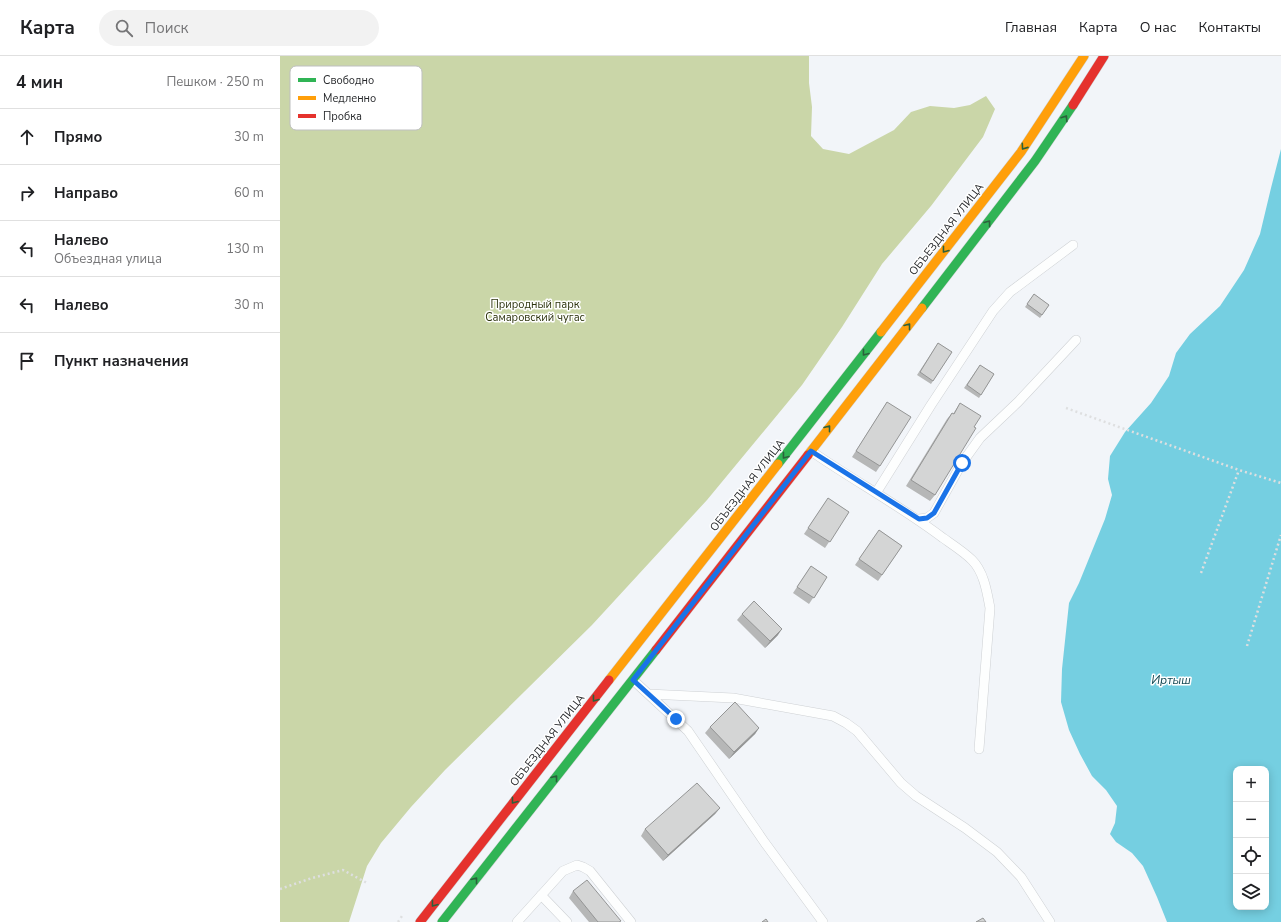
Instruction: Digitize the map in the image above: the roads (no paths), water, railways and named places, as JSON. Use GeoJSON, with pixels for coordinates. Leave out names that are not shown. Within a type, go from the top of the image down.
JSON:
{"type":"FeatureCollection","features":[{"type":"Feature","properties":{"kind":"main road","name":"ОБЪЕЗДНАЯ УЛИЦА"},"geometry":{"type":"LineString","coordinates":[[420,922],[1021,152],[1049,112],[1084,56]]}},
{"type":"Feature","properties":{"kind":"main road"},"geometry":{"type":"LineString","coordinates":[[442,922],[633,680],[1035,161],[1104,56]]}},
{"type":"Feature","properties":{"kind":"main road"},"geometry":{"type":"LineString","coordinates":[[797,440],[811,451]]}},
{"type":"Feature","properties":{"kind":"main road"},"geometry":{"type":"LineString","coordinates":[[619,668],[633,680]]}},
{"type":"Feature","properties":{"kind":"lane"},"geometry":{"type":"LineString","coordinates":[[876,493],[931,405],[993,311],[1010,292],[1073,245]]}},
{"type":"Feature","properties":{"kind":"lane"},"geometry":{"type":"LineString","coordinates":[[919,519],[927,518],[934,513],[962,463],[980,438],[1018,402],[1076,340]]}},
{"type":"Feature","properties":{"kind":"lane"},"geometry":{"type":"LineString","coordinates":[[811,451],[919,519],[973,560],[980,571],[986,588],[990,608],[979,749]]}},
{"type":"Feature","properties":{"kind":"lane"},"geometry":{"type":"LineString","coordinates":[[633,680],[688,731],[765,843],[823,922]]}},
{"type":"Feature","properties":{"kind":"lane"},"geometry":{"type":"LineString","coordinates":[[648,694],[733,698],[833,716],[846,723],[857,731],[901,783],[916,796],[965,828],[997,852],[1021,878],[1050,922]]}},
{"type":"Feature","properties":{"kind":"lane"},"geometry":{"type":"LineString","coordinates":[[517,922],[563,871],[577,866],[583,867],[590,871],[631,922]]}},
{"type":"Feature","properties":{"kind":"lane"},"geometry":{"type":"LineString","coordinates":[[542,895],[567,922]]}},
{"type":"Feature","properties":{"kind":"water","name":"Иртыш"},"geometry":{"type":"Polygon","coordinates":[[[1281,149],[1281,922],[1167,922],[1143,866],[1132,853],[1116,842],[1110,834],[1115,823],[1117,806],[1106,790],[1092,776],[1069,730],[1061,702],[1062,669],[1069,603],[1079,583],[1105,519],[1112,495],[1108,479],[1110,456],[1125,432],[1151,403],[1169,376],[1176,353],[1190,334],[1220,306],[1244,270],[1260,234],[1281,149]]]}},
{"type":"Feature","properties":{"kind":"park label","name":"Природный парк Самаровский чугас"},"geometry":{"type":"Point","coordinates":[535,310]}}]}
